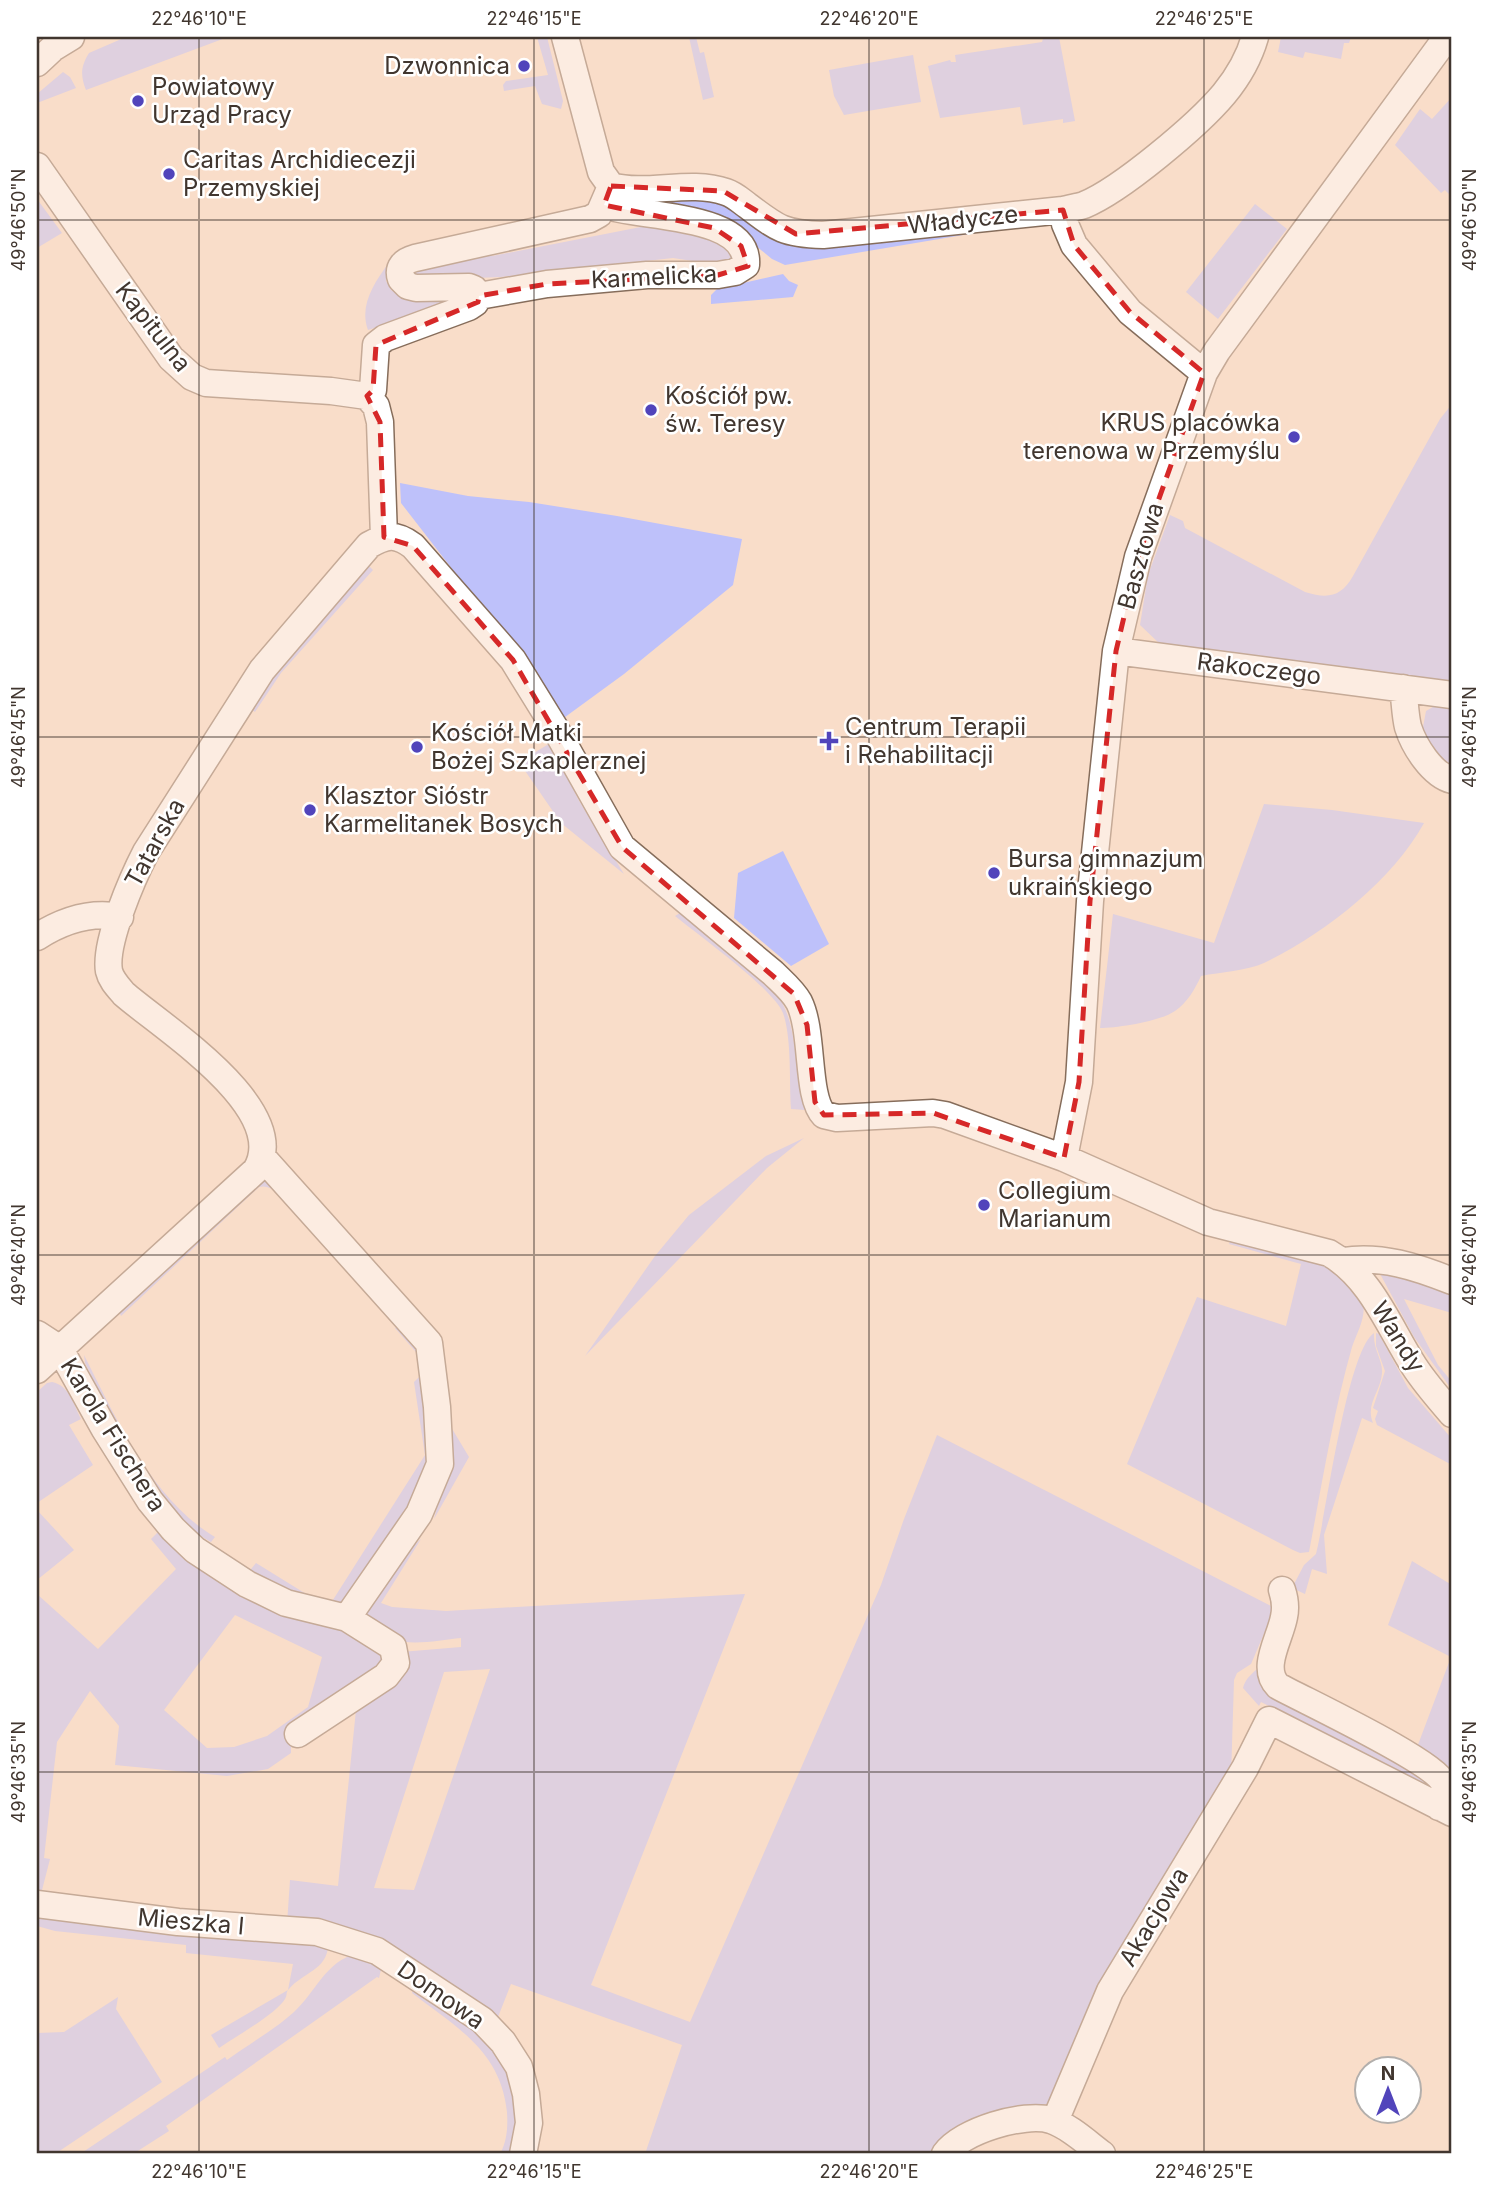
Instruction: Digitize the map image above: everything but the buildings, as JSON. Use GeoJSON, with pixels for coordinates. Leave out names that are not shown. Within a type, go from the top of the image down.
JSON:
{"type":"FeatureCollection","features":[{"type":"Feature","properties":{"kind":"street"},"geometry":{"type":"LineString","coordinates":[[37,63],[53,48],[71,37]]}},
{"type":"Feature","properties":{"kind":"street"},"geometry":{"type":"LineString","coordinates":[[565,37],[608,196]]}},
{"type":"Feature","properties":{"kind":"street","name":"Władycze"},"geometry":{"type":"LineString","coordinates":[[608,196],[621,189],[678,187],[723,191],[734,195],[784,230],[796,234],[823,235],[1084,205],[1119,185],[1200,118],[1222,96],[1239,73],[1255,37]]}},
{"type":"Feature","properties":{"kind":"street","name":"Basztowa"},"geometry":{"type":"LineString","coordinates":[[1064,1158],[1079,1082],[1090,901],[1116,651],[1138,557],[1204,373],[1225,340],[1447,37]]}},
{"type":"Feature","properties":{"kind":"street","name":"Kapitulna"},"geometry":{"type":"LineString","coordinates":[[37,166],[172,358],[192,377],[221,385],[331,391],[367,396]]}},
{"type":"Feature","properties":{"kind":"street","name":"Karmelicka"},"geometry":{"type":"LineString","coordinates":[[479,296],[547,284],[647,275],[698,276],[735,272],[746,265],[745,253],[731,237],[715,228],[673,217],[617,211],[608,196]]}},
{"type":"Feature","properties":{"kind":"street","name":"Karmelicka"},"geometry":{"type":"LineString","coordinates":[[479,296],[469,287],[408,286],[401,279],[400,269],[403,264],[415,258],[590,219],[599,214],[608,196]]}},
{"type":"Feature","properties":{"kind":"street"},"geometry":{"type":"LineString","coordinates":[[1063,209],[1065,224],[1074,245],[1130,312],[1204,373]]}},
{"type":"Feature","properties":{"kind":"street","name":"Karmelicka"},"geometry":{"type":"LineString","coordinates":[[367,396],[373,390],[376,345],[385,338],[469,307],[479,296]]}},
{"type":"Feature","properties":{"kind":"street"},"geometry":{"type":"LineString","coordinates":[[367,396],[376,406],[380,422],[384,537],[395,536],[413,546],[513,660],[622,847],[773,973],[794,994],[807,1025],[815,1102],[824,1115],[837,1118],[933,1113],[1064,1158],[1208,1222],[1313,1248],[1343,1261],[1377,1259],[1422,1268],[1452,1281]]}},
{"type":"Feature","properties":{"kind":"street","name":"Tatarska"},"geometry":{"type":"LineString","coordinates":[[263,1158],[262,1140],[256,1122],[236,1088],[136,1004],[113,980],[109,960],[131,881],[152,842],[262,670],[369,545],[384,537]]}},
{"type":"Feature","properties":{"kind":"street","name":"Rakoczego"},"geometry":{"type":"LineString","coordinates":[[1116,651],[1452,695]]}},
{"type":"Feature","properties":{"kind":"street"},"geometry":{"type":"LineString","coordinates":[[1403,688],[1408,725],[1414,742],[1445,779],[1452,780]]}},
{"type":"Feature","properties":{"kind":"street"},"geometry":{"type":"LineString","coordinates":[[37,937],[75,918],[106,914],[120,917]]}},
{"type":"Feature","properties":{"kind":"street"},"geometry":{"type":"LineString","coordinates":[[37,1370],[256,1170],[263,1158],[429,1343],[437,1407],[440,1464],[419,1514],[347,1618]]}},
{"type":"Feature","properties":{"kind":"street","name":"Wandy"},"geometry":{"type":"LineString","coordinates":[[1343,1261],[1365,1284],[1415,1367],[1452,1413]]}},
{"type":"Feature","properties":{"kind":"street"},"geometry":{"type":"LineString","coordinates":[[37,1334],[60,1349]]}},
{"type":"Feature","properties":{"kind":"street","name":"Karola Fischera"},"geometry":{"type":"LineString","coordinates":[[60,1349],[126,1466],[150,1501],[195,1550],[247,1584],[286,1603],[347,1618],[393,1647],[396,1663],[386,1676],[298,1734]]}},
{"type":"Feature","properties":{"kind":"street"},"geometry":{"type":"LineString","coordinates":[[1282,1590],[1284,1615],[1270,1665],[1272,1681],[1431,1770],[1445,1787],[1446,1810]]}},
{"type":"Feature","properties":{"kind":"street","name":"Akacjowa"},"geometry":{"type":"LineString","coordinates":[[1055,2122],[1110,1992],[1245,1768],[1269,1720],[1446,1810]]}},
{"type":"Feature","properties":{"kind":"street","name":"Mieszka I"},"geometry":{"type":"LineString","coordinates":[[37,1904],[178,1922],[317,1932],[345,1941]]}},
{"type":"Feature","properties":{"kind":"street","name":"Domowa"},"geometry":{"type":"LineString","coordinates":[[345,1941],[386,1956],[482,2020],[503,2042],[519,2067],[526,2094],[529,2123],[523,2154]]}},
{"type":"Feature","properties":{"kind":"street"},"geometry":{"type":"LineString","coordinates":[[945,2154],[951,2146],[983,2129],[1030,2118],[1044,2118],[1067,2128],[1101,2154]]}},
{"type":"Feature","properties":{"kind":"highlighted area"},"geometry":{"type":"Polygon","coordinates":[[[611,186],[723,191],[796,234],[1063,210],[1074,245],[1130,312],[1204,373],[1138,557],[1116,651],[1090,901],[1079,1082],[1064,1158],[933,1113],[824,1115],[815,1102],[807,1025],[794,994],[622,847],[513,660],[413,546],[384,537],[380,422],[367,396],[373,390],[376,345],[478,302],[479,296],[547,284],[718,275],[748,266],[741,246],[714,228],[604,205],[611,186]]]}},
{"type":"Feature","properties":{"kind":"shaded area"},"geometry":{"type":"Polygon","coordinates":[[[126,37],[228,37],[86,90],[82,71],[89,53],[126,37]]]}},
{"type":"Feature","properties":{"kind":"shaded area"},"geometry":{"type":"Polygon","coordinates":[[[537,37],[547,37],[563,101],[561,109],[542,104],[535,86],[504,91],[503,85],[506,81],[548,75],[537,37]]]}},
{"type":"Feature","properties":{"kind":"shaded area"},"geometry":{"type":"Polygon","coordinates":[[[689,37],[696,37],[700,53],[704,52],[714,97],[703,100],[689,37]]]}},
{"type":"Feature","properties":{"kind":"shaded area"},"geometry":{"type":"Polygon","coordinates":[[[1059,37],[1075,121],[1063,123],[1063,119],[1023,125],[1020,107],[940,118],[928,66],[950,60],[956,62],[955,55],[1059,37]]]}},
{"type":"Feature","properties":{"kind":"shaded area"},"geometry":{"type":"Polygon","coordinates":[[[1281,37],[1351,37],[1349,43],[1344,43],[1341,59],[1305,52],[1303,58],[1278,52],[1281,37]]]}},
{"type":"Feature","properties":{"kind":"shaded area"},"geometry":{"type":"Polygon","coordinates":[[[913,55],[921,102],[844,115],[834,96],[829,70],[913,55]]]}},
{"type":"Feature","properties":{"kind":"shaded area"},"geometry":{"type":"Polygon","coordinates":[[[63,72],[70,77],[76,88],[37,103],[37,94],[63,72]]]}},
{"type":"Feature","properties":{"kind":"shaded area"},"geometry":{"type":"Polygon","coordinates":[[[1452,97],[1452,197],[1445,190],[1441,193],[1395,145],[1420,109],[1432,119],[1452,97]]]}},
{"type":"Feature","properties":{"kind":"shaded area"},"geometry":{"type":"Polygon","coordinates":[[[627,195],[719,201],[776,234],[1028,224],[785,265],[772,259],[739,232],[627,195]]]}},
{"type":"Feature","properties":{"kind":"shaded area"},"geometry":{"type":"Polygon","coordinates":[[[37,199],[62,233],[37,248],[37,199]]]}},
{"type":"Feature","properties":{"kind":"shaded area"},"geometry":{"type":"Polygon","coordinates":[[[1255,204],[1287,229],[1218,319],[1186,292],[1255,204]]]}},
{"type":"Feature","properties":{"kind":"shaded area"},"geometry":{"type":"Polygon","coordinates":[[[646,226],[716,239],[732,256],[732,261],[719,265],[673,258],[501,277],[425,280],[416,276],[416,269],[646,226]]]}},
{"type":"Feature","properties":{"kind":"shaded area"},"geometry":{"type":"Polygon","coordinates":[[[388,264],[386,281],[391,290],[401,296],[466,298],[368,330],[365,312],[369,295],[388,264]]]}},
{"type":"Feature","properties":{"kind":"shaded area"},"geometry":{"type":"Polygon","coordinates":[[[783,274],[798,285],[793,297],[711,304],[711,295],[717,289],[783,274]]]}},
{"type":"Feature","properties":{"kind":"shaded area"},"geometry":{"type":"Polygon","coordinates":[[[1452,404],[1452,683],[1160,644],[1140,625],[1148,575],[1170,515],[1183,521],[1185,528],[1305,592],[1327,596],[1339,592],[1353,576],[1440,419],[1452,404]]]}},
{"type":"Feature","properties":{"kind":"shaded area"},"geometry":{"type":"Polygon","coordinates":[[[400,483],[468,496],[529,502],[617,516],[742,539],[733,585],[624,674],[561,720],[521,658],[401,503],[400,483]]]}},
{"type":"Feature","properties":{"kind":"shaded area"},"geometry":{"type":"Polygon","coordinates":[[[367,564],[373,570],[281,673],[255,712],[249,707],[276,668],[367,564]]]}},
{"type":"Feature","properties":{"kind":"shaded area"},"geometry":{"type":"Polygon","coordinates":[[[1433,707],[1452,708],[1452,769],[1421,738],[1426,711],[1433,707]]]}},
{"type":"Feature","properties":{"kind":"shaded area"},"geometry":{"type":"Polygon","coordinates":[[[552,742],[578,799],[624,874],[561,823],[519,762],[552,742]]]}},
{"type":"Feature","properties":{"kind":"shaded area"},"geometry":{"type":"Polygon","coordinates":[[[1264,804],[1424,823],[1394,865],[1375,885],[1355,904],[1310,937],[1257,966],[1201,976],[1187,1000],[1168,1015],[1139,1023],[1100,1028],[1113,914],[1214,943],[1264,804]]]}},
{"type":"Feature","properties":{"kind":"shaded area"},"geometry":{"type":"Polygon","coordinates":[[[783,851],[829,944],[791,966],[734,918],[738,873],[783,851]]]}},
{"type":"Feature","properties":{"kind":"shaded area"},"geometry":{"type":"Polygon","coordinates":[[[680,913],[772,988],[781,1002],[792,1031],[805,1110],[791,1109],[788,1035],[783,1013],[777,1003],[751,977],[675,916],[680,913]]]}},
{"type":"Feature","properties":{"kind":"shaded area"},"geometry":{"type":"Polygon","coordinates":[[[804,1138],[767,1168],[585,1356],[655,1256],[689,1215],[766,1156],[804,1138]]]}},
{"type":"Feature","properties":{"kind":"shaded area"},"geometry":{"type":"Polygon","coordinates":[[[265,1181],[272,1184],[288,1200],[285,1203],[271,1188],[259,1187],[121,1316],[119,1311],[257,1183],[265,1181]]]}},
{"type":"Feature","properties":{"kind":"shaded area"},"geometry":{"type":"Polygon","coordinates":[[[1231,1239],[1294,1253],[1323,1264],[1349,1284],[1363,1302],[1363,1315],[1339,1398],[1309,1552],[1300,1553],[1293,1550],[1127,1464],[1197,1297],[1286,1326],[1301,1264],[1229,1244],[1231,1239]]]}},
{"type":"Feature","properties":{"kind":"shaded area"},"geometry":{"type":"Polygon","coordinates":[[[1378,1270],[1394,1270],[1452,1295],[1452,1313],[1404,1299],[1438,1365],[1452,1382],[1452,1390],[1414,1337],[1378,1270]]]}},
{"type":"Feature","properties":{"kind":"shaded area"},"geometry":{"type":"Polygon","coordinates":[[[401,1326],[429,1367],[395,1328],[401,1326]]]}},
{"type":"Feature","properties":{"kind":"shaded area"},"geometry":{"type":"Polygon","coordinates":[[[1374,1333],[1382,1373],[1372,1404],[1373,1423],[1362,1418],[1324,1535],[1327,1574],[1312,1569],[1305,1594],[1292,1588],[1304,1565],[1316,1554],[1346,1401],[1364,1346],[1374,1333]]]}},
{"type":"Feature","properties":{"kind":"shaded area"},"geometry":{"type":"Polygon","coordinates":[[[1376,1333],[1408,1388],[1452,1439],[1452,1465],[1377,1425],[1375,1419],[1378,1411],[1373,1408],[1385,1371],[1376,1346],[1376,1333]]]}},
{"type":"Feature","properties":{"kind":"shaded area"},"geometry":{"type":"Polygon","coordinates":[[[84,1355],[123,1431],[154,1480],[172,1502],[215,1537],[211,1542],[190,1528],[171,1510],[153,1487],[122,1437],[85,1363],[84,1355]]]}},
{"type":"Feature","properties":{"kind":"shaded area"},"geometry":{"type":"Polygon","coordinates":[[[429,1367],[427,1482],[347,1605],[324,1608],[247,1574],[256,1563],[311,1597],[331,1603],[425,1455],[414,1382],[429,1367]]]}},
{"type":"Feature","properties":{"kind":"shaded area"},"geometry":{"type":"Polygon","coordinates":[[[52,1382],[63,1387],[73,1402],[81,1419],[69,1425],[93,1465],[37,1503],[37,1392],[52,1382]]]}},
{"type":"Feature","properties":{"kind":"shaded area"},"geometry":{"type":"Polygon","coordinates":[[[445,1417],[469,1457],[434,1519],[448,1466],[445,1417]]]}},
{"type":"Feature","properties":{"kind":"shaded area"},"geometry":{"type":"Polygon","coordinates":[[[937,1435],[1275,1608],[1251,1664],[1237,1673],[1234,1680],[1231,1777],[1056,2102],[1022,2109],[936,2154],[645,2154],[682,2045],[511,1984],[498,2017],[394,1946],[341,1930],[287,1924],[290,1880],[338,1886],[356,1710],[401,1652],[461,1647],[461,1638],[404,1642],[382,1636],[373,1629],[362,1609],[387,1569],[421,1539],[381,1603],[392,1607],[446,1611],[745,1594],[591,1985],[690,2022],[881,1585],[937,1435]],[[490,1669],[444,1672],[374,1888],[414,1890],[490,1669]]]}},
{"type":"Feature","properties":{"kind":"shaded area"},"geometry":{"type":"Polygon","coordinates":[[[37,1510],[74,1550],[37,1580],[37,1510]]]}},
{"type":"Feature","properties":{"kind":"shaded area"},"geometry":{"type":"Polygon","coordinates":[[[161,1529],[352,1629],[391,1658],[291,1732],[291,1753],[268,1769],[227,1776],[115,1765],[119,1726],[90,1691],[57,1742],[44,1858],[50,1859],[41,1894],[37,1893],[37,1594],[98,1649],[176,1569],[151,1539],[161,1529]],[[235,1615],[164,1710],[207,1748],[234,1747],[267,1736],[308,1707],[322,1657],[235,1615]]]}},
{"type":"Feature","properties":{"kind":"shaded area"},"geometry":{"type":"Polygon","coordinates":[[[1412,1561],[1452,1585],[1452,1780],[1416,1750],[1451,1657],[1388,1625],[1412,1561]]]}},
{"type":"Feature","properties":{"kind":"shaded area"},"geometry":{"type":"Polygon","coordinates":[[[1263,1664],[1412,1765],[1439,1791],[1261,1702],[1259,1706],[1243,1688],[1248,1678],[1263,1664]]]}},
{"type":"Feature","properties":{"kind":"shaded area"},"geometry":{"type":"Polygon","coordinates":[[[37,1912],[328,1946],[327,1954],[319,1966],[289,1989],[280,2005],[219,2048],[211,2035],[288,1990],[293,1964],[186,1953],[186,1945],[55,1931],[37,1926],[37,1912]]]}},
{"type":"Feature","properties":{"kind":"shaded area"},"geometry":{"type":"Polygon","coordinates":[[[356,1954],[383,1961],[379,1978],[166,2126],[169,2131],[133,2154],[80,2154],[225,2057],[227,2060],[278,2025],[294,2012],[329,1970],[356,1954]]]}},
{"type":"Feature","properties":{"kind":"shaded area"},"geometry":{"type":"Polygon","coordinates":[[[417,1982],[493,2043],[522,2097],[515,2154],[500,2154],[506,2134],[507,2112],[496,2072],[474,2042],[412,1993],[417,1982]]]}},
{"type":"Feature","properties":{"kind":"shaded area"},"geometry":{"type":"Polygon","coordinates":[[[118,1997],[116,2009],[162,2082],[55,2154],[37,2154],[37,2033],[64,2032],[118,1997]]]}},
{"type":"Feature","properties":{"kind":"place","name":"Dzwonnica"},"geometry":{"type":"Point","coordinates":[524,66]}},
{"type":"Feature","properties":{"kind":"place","name":"Powiatowy Urząd Pracy"},"geometry":{"type":"Point","coordinates":[138,101]}},
{"type":"Feature","properties":{"kind":"place","name":"Caritas Archidiecezji Przemyskiej"},"geometry":{"type":"Point","coordinates":[169,174]}},
{"type":"Feature","properties":{"kind":"place","name":"Kościół pw. św. Teresy"},"geometry":{"type":"Point","coordinates":[651,410]}},
{"type":"Feature","properties":{"kind":"place","name":"KRUS placówka terenowa w Przemyślu"},"geometry":{"type":"Point","coordinates":[1294,437]}},
{"type":"Feature","properties":{"kind":"place","name":"Centrum Terapii i Rehabilitacji"},"geometry":{"type":"Point","coordinates":[829,741]}},
{"type":"Feature","properties":{"kind":"place","name":"Kościół Matki Bożej Szkaplerznej"},"geometry":{"type":"Point","coordinates":[417,747]}},
{"type":"Feature","properties":{"kind":"place","name":"Klasztor Sióstr Karmelitanek Bosych"},"geometry":{"type":"Point","coordinates":[310,810]}},
{"type":"Feature","properties":{"kind":"place","name":"Bursa gimnazjum ukraińskiego"},"geometry":{"type":"Point","coordinates":[994,873]}},
{"type":"Feature","properties":{"kind":"place","name":"Collegium Marianum"},"geometry":{"type":"Point","coordinates":[984,1205]}}]}
